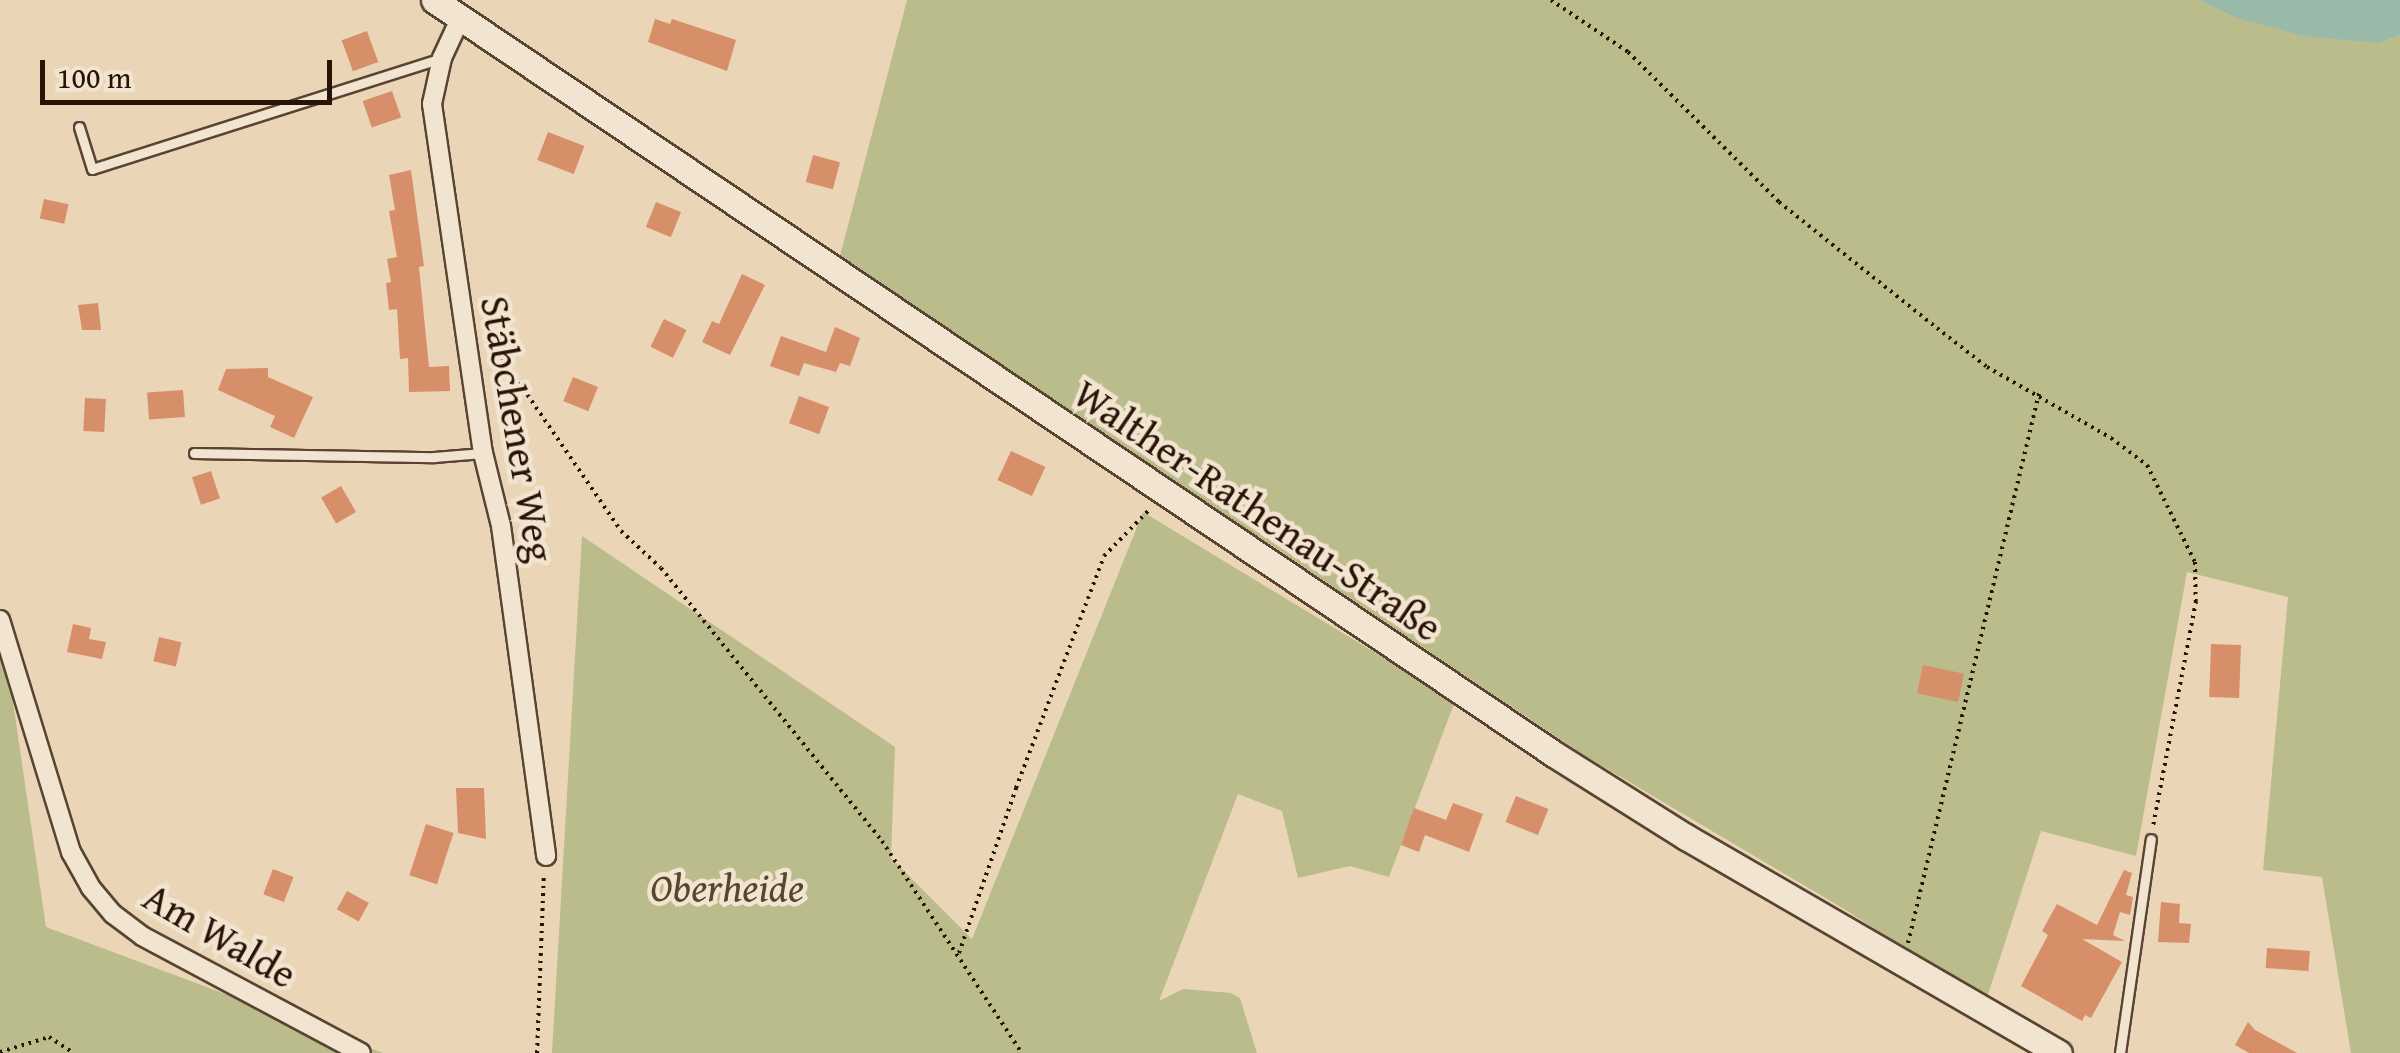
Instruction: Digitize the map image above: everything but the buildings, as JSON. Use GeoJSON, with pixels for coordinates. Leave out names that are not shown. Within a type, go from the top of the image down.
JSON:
{"type":"FeatureCollection","features":[{"type":"Feature","properties":{"kind":"street","name":"Walther-Rathenau-Straße"},"geometry":{"type":"LineString","coordinates":[[434,0],[1554,754],[1686,838],[2059,1053]]}},
{"type":"Feature","properties":{"kind":"street","name":"Stäbchener Weg"},"geometry":{"type":"LineString","coordinates":[[460,18],[442,58],[432,104],[483,453],[501,526],[546,856]]}},
{"type":"Feature","properties":{"kind":"street","name":"Am Walde"},"geometry":{"type":"LineString","coordinates":[[0,620],[72,852],[91,888],[113,914],[142,936],[362,1053]]}},
{"type":"Feature","properties":{"kind":"lane"},"geometry":{"type":"LineString","coordinates":[[79,127],[92,169],[442,58]]}},
{"type":"Feature","properties":{"kind":"lane"},"geometry":{"type":"LineString","coordinates":[[194,453],[434,457],[483,453]]}},
{"type":"Feature","properties":{"kind":"lane"},"geometry":{"type":"LineString","coordinates":[[2120,1053],[2151,839]]}},
{"type":"Feature","properties":{"kind":"path"},"geometry":{"type":"LineString","coordinates":[[1552,0],[1628,52],[1779,202],[1987,367],[2038,393],[2147,465],[2195,562],[2196,601],[2151,839]]}},
{"type":"Feature","properties":{"kind":"path"},"geometry":{"type":"LineString","coordinates":[[461,308],[497,345],[621,531],[661,568],[882,842],[960,953],[1022,1053]]}},
{"type":"Feature","properties":{"kind":"path"},"geometry":{"type":"LineString","coordinates":[[1903,963],[2038,393]]}},
{"type":"Feature","properties":{"kind":"path"},"geometry":{"type":"LineString","coordinates":[[960,953],[1016,788],[1104,556],[1163,490]]}},
{"type":"Feature","properties":{"kind":"path"},"geometry":{"type":"LineString","coordinates":[[537,1053],[546,856]]}},
{"type":"Feature","properties":{"kind":"path"},"geometry":{"type":"LineString","coordinates":[[0,1052],[49,1037],[74,1053]]}},
{"type":"Feature","properties":{"kind":"green space"},"geometry":{"type":"Polygon","coordinates":[[[907,0],[2199,0],[2234,17],[2379,43],[2400,35],[2400,1053],[2351,1053],[2322,877],[2263,870],[2288,597],[2187,572],[2136,856],[2041,831],[1986,1001],[1844,909],[1582,754],[840,256],[907,0]]]}},
{"type":"Feature","properties":{"kind":"green space","name":"Oberheide"},"geometry":{"type":"Polygon","coordinates":[[[1143,512],[1455,701],[1389,877],[1350,866],[1298,878],[1282,811],[1238,794],[1159,1001],[1183,989],[1231,993],[1240,998],[1257,1053],[552,1053],[582,536],[895,747],[891,858],[972,939],[1143,512]]]}},
{"type":"Feature","properties":{"kind":"green space"},"geometry":{"type":"Polygon","coordinates":[[[0,614],[46,927],[383,1053],[0,1053],[0,614]]]}},
{"type":"Feature","properties":{"kind":"shaded area"},"geometry":{"type":"Polygon","coordinates":[[[2199,0],[2400,0],[2400,35],[2379,43],[2303,36],[2234,17],[2199,0]]]}}]}
